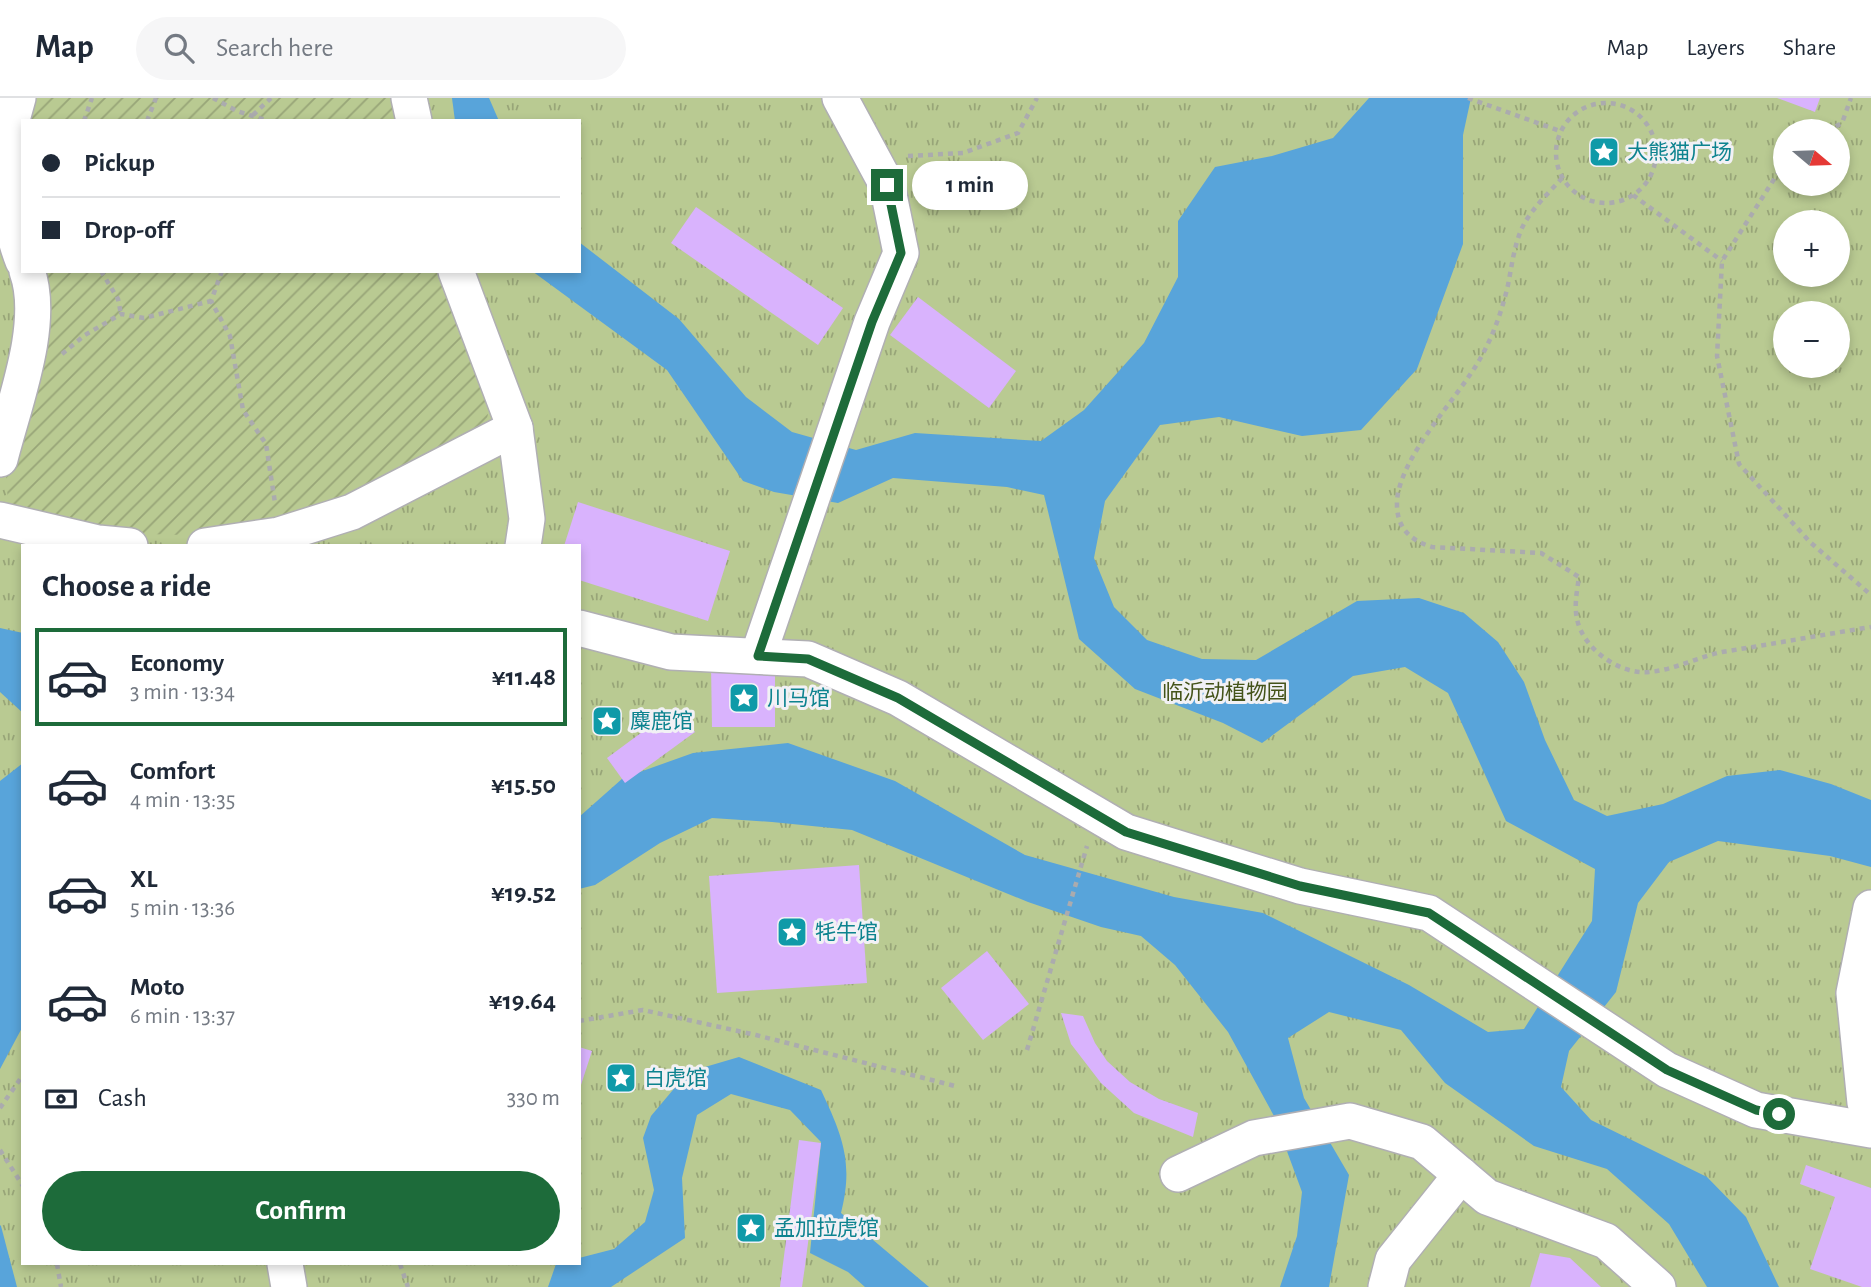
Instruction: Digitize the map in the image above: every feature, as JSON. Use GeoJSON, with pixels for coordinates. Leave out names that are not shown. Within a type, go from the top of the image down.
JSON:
{"type":"FeatureCollection","features":[{"type":"Feature","properties":{"kind":"lane"},"geometry":{"type":"LineString","coordinates":[[18,98],[14,111],[7,192],[21,252]]}},
{"type":"Feature","properties":{"kind":"lane"},"geometry":{"type":"LineString","coordinates":[[409,98],[414,119]]}},
{"type":"Feature","properties":{"kind":"lane"},"geometry":{"type":"LineString","coordinates":[[758,656],[872,322],[901,253],[887,185],[840,98]]}},
{"type":"Feature","properties":{"kind":"lane"},"geometry":{"type":"LineString","coordinates":[[0,459],[30,340],[32,285],[28,273]]}},
{"type":"Feature","properties":{"kind":"lane"},"geometry":{"type":"LineString","coordinates":[[457,273],[515,428],[527,519],[523,544]]}},
{"type":"Feature","properties":{"kind":"lane"},"geometry":{"type":"LineString","coordinates":[[218,544],[279,535],[352,513],[515,428]]}},
{"type":"Feature","properties":{"kind":"lane"},"geometry":{"type":"LineString","coordinates":[[0,520],[109,544]]}},
{"type":"Feature","properties":{"kind":"lane"},"geometry":{"type":"LineString","coordinates":[[581,629],[671,652],[808,659],[898,698],[1126,832],[1300,886],[1429,913],[1667,1070],[1756,1110],[1871,1130]]}},
{"type":"Feature","properties":{"kind":"lane"},"geometry":{"type":"LineString","coordinates":[[1871,908],[1854,993],[1865,1103],[1871,1111]]}},
{"type":"Feature","properties":{"kind":"lane"},"geometry":{"type":"LineString","coordinates":[[1178,1174],[1254,1138],[1350,1121],[1422,1142],[1487,1197],[1606,1241],[1658,1287]]}},
{"type":"Feature","properties":{"kind":"lane"},"geometry":{"type":"LineString","coordinates":[[1387,1287],[1393,1260],[1461,1175]]}},
{"type":"Feature","properties":{"kind":"lane"},"geometry":{"type":"LineString","coordinates":[[285,1265],[289,1287]]}},
{"type":"Feature","properties":{"kind":"path"},"geometry":{"type":"LineString","coordinates":[[85,119],[92,98]]}},
{"type":"Feature","properties":{"kind":"path"},"geometry":{"type":"LineString","coordinates":[[148,119],[156,98]]}},
{"type":"Feature","properties":{"kind":"path"},"geometry":{"type":"LineString","coordinates":[[213,98],[237,111],[263,119]]}},
{"type":"Feature","properties":{"kind":"path"},"geometry":{"type":"LineString","coordinates":[[253,115],[271,98]]}},
{"type":"Feature","properties":{"kind":"path"},"geometry":{"type":"LineString","coordinates":[[873,158],[963,153],[1018,133],[1037,98]]}},
{"type":"Feature","properties":{"kind":"path"},"geometry":{"type":"LineString","coordinates":[[1468,98],[1560,131]]}},
{"type":"Feature","properties":{"kind":"path"},"geometry":{"type":"LineString","coordinates":[[1843,119],[1851,98]]}},
{"type":"Feature","properties":{"kind":"path"},"geometry":{"type":"LineString","coordinates":[[1600,103],[1617,104],[1632,110],[1645,121],[1656,153],[1653,169],[1645,184],[1633,195],[1618,202],[1594,201],[1572,191],[1562,178],[1556,163],[1560,131],[1570,117],[1584,108],[1600,103]]}},
{"type":"Feature","properties":{"kind":"path"},"geometry":{"type":"LineString","coordinates":[[1562,178],[1523,225],[1514,248],[1496,327],[1479,361],[1442,413],[1403,480],[1397,501],[1404,533],[1416,542],[1432,547],[1541,553],[1579,577],[1575,607],[1578,623],[1588,639],[1604,658],[1619,669],[1636,673],[1653,672],[1709,654],[1871,627]]}},
{"type":"Feature","properties":{"kind":"path"},"geometry":{"type":"LineString","coordinates":[[1773,181],[1722,261],[1717,356],[1739,464],[1810,542],[1871,595]]}},
{"type":"Feature","properties":{"kind":"path"},"geometry":{"type":"LineString","coordinates":[[1633,195],[1722,261]]}},
{"type":"Feature","properties":{"kind":"path"},"geometry":{"type":"LineString","coordinates":[[102,273],[118,299],[121,314]]}},
{"type":"Feature","properties":{"kind":"path"},"geometry":{"type":"LineString","coordinates":[[221,273],[211,301],[230,336],[243,410],[266,444],[279,535]]}},
{"type":"Feature","properties":{"kind":"path"},"geometry":{"type":"LineString","coordinates":[[56,360],[85,335],[121,314],[144,318],[211,301]]}},
{"type":"Feature","properties":{"kind":"path"},"geometry":{"type":"LineString","coordinates":[[1027,1050],[1082,863]]}},
{"type":"Feature","properties":{"kind":"path"},"geometry":{"type":"LineString","coordinates":[[581,1021],[643,1010],[756,1035],[955,1086]]}},
{"type":"Feature","properties":{"kind":"path"},"geometry":{"type":"LineString","coordinates":[[0,1108],[21,1078]]}},
{"type":"Feature","properties":{"kind":"path"},"geometry":{"type":"LineString","coordinates":[[0,1150],[21,1183]]}},
{"type":"Feature","properties":{"kind":"path"},"geometry":{"type":"LineString","coordinates":[[57,1265],[61,1287]]}},
{"type":"Feature","properties":{"kind":"path"},"geometry":{"type":"LineString","coordinates":[[400,1265],[408,1287]]}},
{"type":"Feature","properties":{"kind":"green space","name":"临沂动植物园"},"geometry":{"type":"Polygon","coordinates":[[[0,98],[1871,98],[1871,1287],[0,1287],[0,98]]]}},
{"type":"Feature","properties":{"kind":"green space"},"geometry":{"type":"Polygon","coordinates":[[[30,98],[397,98],[402,119],[27,119],[30,98]]]}},
{"type":"Feature","properties":{"kind":"green space"},"geometry":{"type":"Polygon","coordinates":[[[42,273],[442,273],[489,408],[487,419],[480,428],[325,507],[260,525],[187,535],[102,533],[16,510],[8,500],[6,478],[23,414],[42,273]]]}},
{"type":"Feature","properties":{"kind":"water"},"geometry":{"type":"Polygon","coordinates":[[[452,98],[489,98],[498,119],[455,119],[452,98]]]}},
{"type":"Feature","properties":{"kind":"water"},"geometry":{"type":"Polygon","coordinates":[[[1369,98],[1471,98],[1463,135],[1463,244],[1417,369],[1361,430],[1302,436],[1219,417],[1160,425],[1105,501],[1094,558],[1114,607],[1147,640],[1202,659],[1256,660],[1357,601],[1419,598],[1464,613],[1498,642],[1524,682],[1545,740],[1574,800],[1607,816],[1663,804],[1727,776],[1780,770],[1831,784],[1871,800],[1871,867],[1830,856],[1718,841],[1669,862],[1638,903],[1616,992],[1569,1051],[1561,1087],[1591,1120],[1707,1177],[1746,1217],[1779,1287],[1707,1287],[1669,1224],[1607,1169],[1534,1146],[1445,1083],[1401,1030],[1329,1012],[1288,1038],[1304,1098],[1349,1175],[1329,1287],[1280,1287],[1297,1236],[1302,1192],[1274,1116],[1228,1032],[1175,965],[1141,936],[1101,927],[1028,902],[852,830],[772,822],[712,818],[660,843],[595,885],[581,888],[581,815],[623,778],[693,753],[788,743],[895,781],[1025,855],[1174,897],[1263,913],[1409,985],[1488,1032],[1524,1029],[1592,921],[1595,869],[1506,821],[1448,693],[1405,667],[1353,676],[1262,743],[1223,723],[1135,689],[1079,639],[1044,495],[1007,487],[893,478],[838,503],[774,492],[743,481],[667,370],[535,273],[581,273],[581,244],[679,319],[746,397],[792,432],[856,450],[915,433],[1041,441],[1084,410],[1144,343],[1178,277],[1178,221],[1215,167],[1272,156],[1333,138],[1369,98]]]}},
{"type":"Feature","properties":{"kind":"water"},"geometry":{"type":"Polygon","coordinates":[[[0,628],[21,633],[21,711],[0,692],[0,628]]]}},
{"type":"Feature","properties":{"kind":"water"},"geometry":{"type":"Polygon","coordinates":[[[21,765],[21,1030],[0,1069],[0,781],[21,765]]]}},
{"type":"Feature","properties":{"kind":"water"},"geometry":{"type":"Polygon","coordinates":[[[739,1057],[821,1090],[844,1149],[846,1179],[841,1213],[929,1287],[865,1287],[848,1272],[810,1253],[821,1142],[790,1110],[731,1094],[697,1115],[682,1178],[685,1238],[611,1287],[548,1287],[556,1265],[581,1265],[581,1257],[614,1249],[645,1222],[654,1190],[643,1138],[651,1116],[688,1072],[739,1057]]]}},
{"type":"Feature","properties":{"kind":"water"},"geometry":{"type":"Polygon","coordinates":[[[1,1226],[17,1287],[0,1287],[1,1226]]]}},
{"type":"Feature","properties":{"kind":"building"},"geometry":{"type":"Polygon","coordinates":[[[1777,98],[1820,98],[1815,112],[1777,98]]]}},
{"type":"Feature","properties":{"kind":"building"},"geometry":{"type":"Polygon","coordinates":[[[696,207],[843,308],[818,345],[671,243],[696,207]]]}},
{"type":"Feature","properties":{"kind":"building"},"geometry":{"type":"Polygon","coordinates":[[[918,297],[1016,371],[989,408],[890,335],[918,297]]]}},
{"type":"Feature","properties":{"kind":"building"},"geometry":{"type":"Polygon","coordinates":[[[578,502],[730,551],[708,621],[581,581],[581,544],[565,544],[578,502]]]}},
{"type":"Feature","properties":{"kind":"building"},"geometry":{"type":"Polygon","coordinates":[[[711,665],[775,665],[775,727],[712,727],[711,665]]]}},
{"type":"Feature","properties":{"kind":"building"},"geometry":{"type":"Polygon","coordinates":[[[676,707],[695,732],[625,783],[607,758],[676,707]]]}},
{"type":"Feature","properties":{"kind":"building"},"geometry":{"type":"Polygon","coordinates":[[[859,865],[867,983],[717,993],[709,876],[859,865]]]}},
{"type":"Feature","properties":{"kind":"building"},"geometry":{"type":"Polygon","coordinates":[[[987,951],[1029,1004],[983,1040],[941,988],[987,951]]]}},
{"type":"Feature","properties":{"kind":"building"},"geometry":{"type":"Polygon","coordinates":[[[1061,1013],[1083,1016],[1095,1043],[1107,1061],[1130,1082],[1159,1099],[1198,1113],[1193,1137],[1134,1113],[1101,1083],[1071,1044],[1061,1013]]]}},
{"type":"Feature","properties":{"kind":"building"},"geometry":{"type":"Polygon","coordinates":[[[581,1048],[592,1051],[581,1085],[581,1048]]]}},
{"type":"Feature","properties":{"kind":"building"},"geometry":{"type":"Polygon","coordinates":[[[799,1140],[821,1143],[802,1287],[780,1287],[799,1140]]]}},
{"type":"Feature","properties":{"kind":"building"},"geometry":{"type":"Polygon","coordinates":[[[1806,1165],[1871,1188],[1871,1287],[1862,1287],[1810,1269],[1835,1197],[1800,1184],[1806,1165]]]}},
{"type":"Feature","properties":{"kind":"building"},"geometry":{"type":"Polygon","coordinates":[[[1540,1253],[1570,1258],[1601,1287],[1530,1287],[1540,1253]]]}},
{"type":"Feature","properties":{"kind":"place","name":"大熊猫广场"},"geometry":{"type":"Point","coordinates":[1604,152]}},
{"type":"Feature","properties":{"kind":"place","name":"川马馆"},"geometry":{"type":"Point","coordinates":[744,698]}},
{"type":"Feature","properties":{"kind":"place","name":"麋鹿馆"},"geometry":{"type":"Point","coordinates":[607,721]}},
{"type":"Feature","properties":{"kind":"place","name":"牦牛馆"},"geometry":{"type":"Point","coordinates":[792,932]}},
{"type":"Feature","properties":{"kind":"place","name":"白虎馆"},"geometry":{"type":"Point","coordinates":[621,1078]}},
{"type":"Feature","properties":{"kind":"place","name":"孟加拉虎馆"},"geometry":{"type":"Point","coordinates":[751,1228]}},
{"type":"Feature","properties":{"kind":"route"},"geometry":{"type":"LineString","coordinates":[[887,185],[901,253],[872,322],[758,656],[808,659],[898,698],[1126,832],[1300,886],[1429,913],[1667,1070],[1756,1110],[1779,1114]]}}]}
